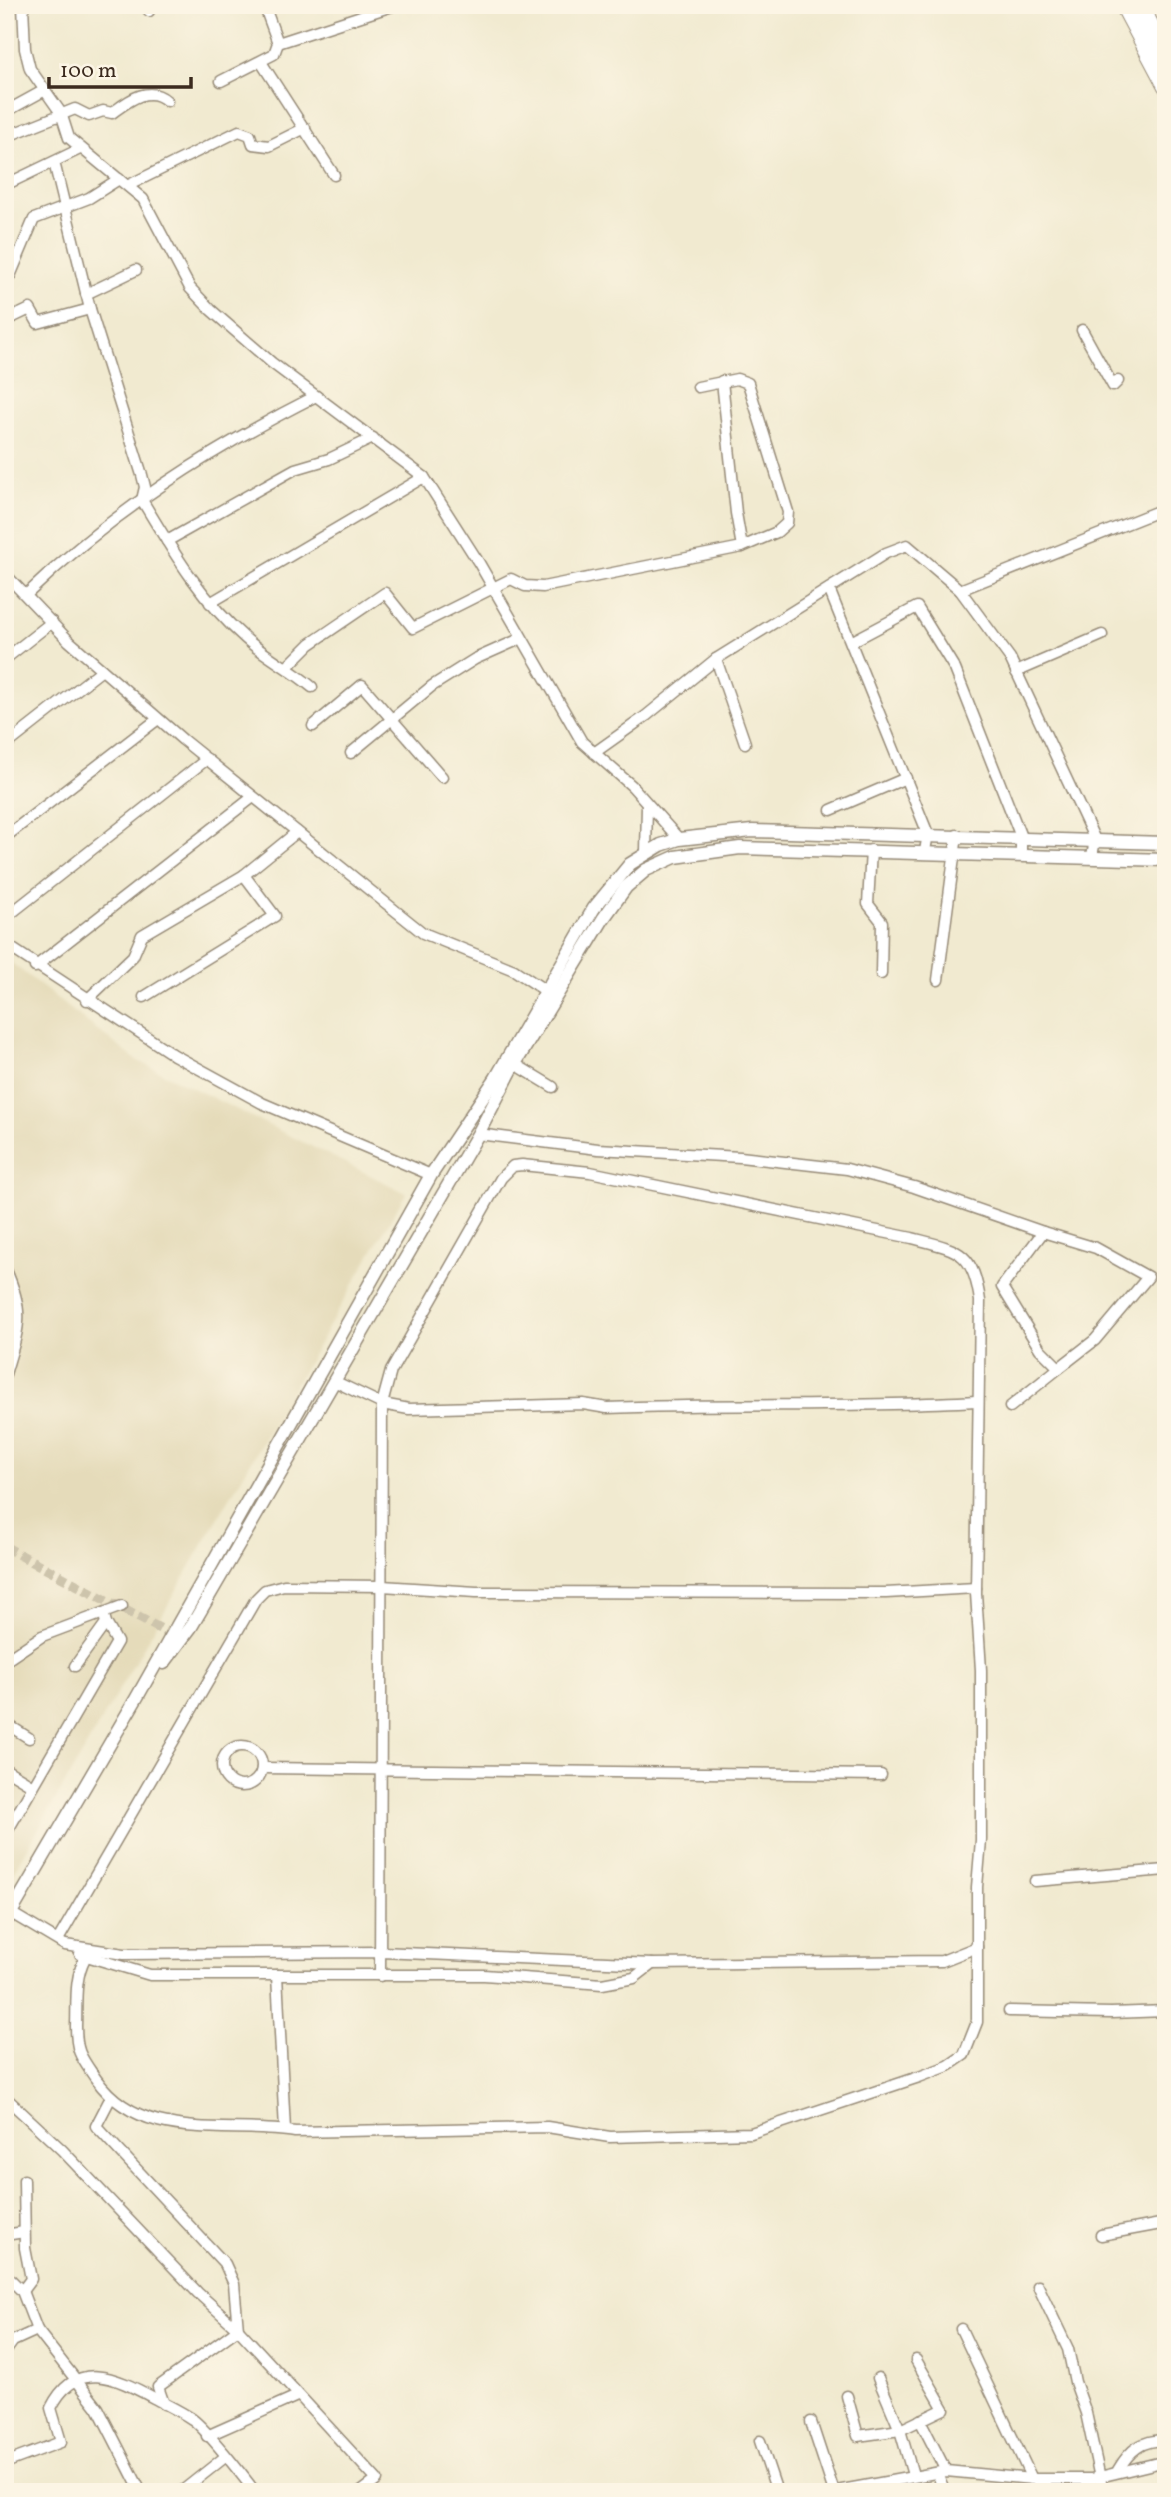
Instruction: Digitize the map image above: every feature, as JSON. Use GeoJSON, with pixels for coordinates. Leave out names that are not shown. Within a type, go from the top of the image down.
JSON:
{"type":"FeatureCollection","features":[{"type":"Feature","properties":{"kind":"main road"},"geometry":{"type":"LineString","coordinates":[[1123,5],[1166,86]]}},
{"type":"Feature","properties":{"kind":"main road"},"geometry":{"type":"LineString","coordinates":[[1140,5],[1166,54]]}},
{"type":"Feature","properties":{"kind":"street"},"geometry":{"type":"LineString","coordinates":[[23,5],[25,49],[30,69],[61,113],[69,138],[143,199],[190,288],[211,310],[272,363],[424,477],[582,742],[632,786],[679,839]]}},
{"type":"Feature","properties":{"kind":"street"},"geometry":{"type":"LineString","coordinates":[[221,81],[274,54],[278,43],[264,5]]}},
{"type":"Feature","properties":{"kind":"street"},"geometry":{"type":"LineString","coordinates":[[278,43],[396,5]]}},
{"type":"Feature","properties":{"kind":"street"},"geometry":{"type":"LineString","coordinates":[[261,62],[334,175]]}},
{"type":"Feature","properties":{"kind":"street"},"geometry":{"type":"LineString","coordinates":[[5,112],[44,90]]}},
{"type":"Feature","properties":{"kind":"street"},"geometry":{"type":"LineString","coordinates":[[5,137],[75,109],[89,116],[103,111],[112,113],[128,99],[158,96],[167,101]]}},
{"type":"Feature","properties":{"kind":"street"},"geometry":{"type":"LineString","coordinates":[[5,278],[10,276],[34,219],[89,198],[239,131],[250,135],[253,144],[269,146],[305,128]]}},
{"type":"Feature","properties":{"kind":"street"},"geometry":{"type":"LineString","coordinates":[[5,186],[80,149]]}},
{"type":"Feature","properties":{"kind":"street"},"geometry":{"type":"LineString","coordinates":[[54,162],[90,309],[142,475],[145,487],[142,500],[211,603],[246,640],[288,667],[312,687]]}},
{"type":"Feature","properties":{"kind":"street"},"geometry":{"type":"LineString","coordinates":[[86,294],[136,270]]}},
{"type":"Feature","properties":{"kind":"street"},"geometry":{"type":"LineString","coordinates":[[5,321],[30,309],[38,323],[90,309]]}},
{"type":"Feature","properties":{"kind":"street"},"geometry":{"type":"LineString","coordinates":[[1082,330],[1113,386],[1118,381]]}},
{"type":"Feature","properties":{"kind":"street"},"geometry":{"type":"LineString","coordinates":[[288,667],[310,644],[385,593],[412,628],[491,586],[511,579],[525,586],[543,587],[743,547],[783,528],[788,512],[748,383],[742,379],[698,387]]}},
{"type":"Feature","properties":{"kind":"street"},"geometry":{"type":"LineString","coordinates":[[722,381],[736,513],[743,547]]}},
{"type":"Feature","properties":{"kind":"street"},"geometry":{"type":"LineString","coordinates":[[26,596],[94,533],[186,467],[237,436],[316,396]]}},
{"type":"Feature","properties":{"kind":"street"},"geometry":{"type":"LineString","coordinates":[[167,541],[295,469],[330,459],[373,438]]}},
{"type":"Feature","properties":{"kind":"street"},"geometry":{"type":"LineString","coordinates":[[211,603],[424,477]]}},
{"type":"Feature","properties":{"kind":"street"},"geometry":{"type":"LineString","coordinates":[[960,590],[1164,512]]}},
{"type":"Feature","properties":{"kind":"street"},"geometry":{"type":"LineString","coordinates":[[594,753],[646,716],[716,659],[897,546],[907,545],[960,590],[1016,672],[1095,840],[1092,856]]}},
{"type":"Feature","properties":{"kind":"street"},"geometry":{"type":"LineString","coordinates":[[5,574],[102,670],[158,719],[423,933],[514,971],[546,991]]}},
{"type":"Feature","properties":{"kind":"street"},"geometry":{"type":"LineString","coordinates":[[829,589],[928,834],[925,851]]}},
{"type":"Feature","properties":{"kind":"street"},"geometry":{"type":"LineString","coordinates":[[851,642],[917,607],[955,669],[1021,837],[1021,854]]}},
{"type":"Feature","properties":{"kind":"street"},"geometry":{"type":"LineString","coordinates":[[5,659],[52,622]]}},
{"type":"Feature","properties":{"kind":"street"},"geometry":{"type":"LineString","coordinates":[[1016,672],[1102,635]]}},
{"type":"Feature","properties":{"kind":"street"},"geometry":{"type":"LineString","coordinates":[[351,753],[432,685],[475,659],[520,639]]}},
{"type":"Feature","properties":{"kind":"street"},"geometry":{"type":"LineString","coordinates":[[716,659],[745,743]]}},
{"type":"Feature","properties":{"kind":"street"},"geometry":{"type":"LineString","coordinates":[[5,746],[102,670]]}},
{"type":"Feature","properties":{"kind":"street"},"geometry":{"type":"LineString","coordinates":[[313,726],[362,685],[442,778]]}},
{"type":"Feature","properties":{"kind":"street"},"geometry":{"type":"LineString","coordinates":[[5,836],[158,719]]}},
{"type":"Feature","properties":{"kind":"street"},"geometry":{"type":"LineString","coordinates":[[5,918],[207,759]]}},
{"type":"Feature","properties":{"kind":"street"},"geometry":{"type":"LineString","coordinates":[[831,810],[906,778]]}},
{"type":"Feature","properties":{"kind":"street"},"geometry":{"type":"LineString","coordinates":[[35,967],[253,797]]}},
{"type":"Feature","properties":{"kind":"street"},"geometry":{"type":"LineString","coordinates":[[646,852],[647,805]]}},
{"type":"Feature","properties":{"kind":"street"},"geometry":{"type":"LineString","coordinates":[[652,1964],[634,1978],[602,1984],[484,1975],[150,1975],[85,1958],[62,1943],[8,1918],[136,1699],[431,1175],[496,1077],[606,890],[630,864],[646,852],[679,839],[752,831],[928,834],[1166,843]]}},
{"type":"Feature","properties":{"kind":"street"},"geometry":{"type":"LineString","coordinates":[[87,1000],[133,956],[142,935],[244,875],[297,832]]}},
{"type":"Feature","properties":{"kind":"street"},"geometry":{"type":"LineString","coordinates":[[938,980],[957,835]]}},
{"type":"Feature","properties":{"kind":"street"},"geometry":{"type":"LineString","coordinates":[[136,1699],[191,1627],[515,1065],[603,919],[626,887],[646,870],[675,857],[714,850],[788,847],[1166,860]]}},
{"type":"Feature","properties":{"kind":"street"},"geometry":{"type":"LineString","coordinates":[[871,850],[868,904],[882,922],[881,974]]}},
{"type":"Feature","properties":{"kind":"street"},"geometry":{"type":"LineString","coordinates":[[144,997],[275,916],[244,875]]}},
{"type":"Feature","properties":{"kind":"street"},"geometry":{"type":"LineString","coordinates":[[5,944],[35,967],[174,1055],[262,1103],[431,1175]]}},
{"type":"Feature","properties":{"kind":"street"},"geometry":{"type":"LineString","coordinates":[[515,1065],[553,1087]]}},
{"type":"Feature","properties":{"kind":"street"},"geometry":{"type":"LineString","coordinates":[[478,1133],[520,1141],[622,1151],[740,1157],[847,1169],[914,1187],[1096,1248],[1148,1277],[1095,1340],[1010,1407]]}},
{"type":"Feature","properties":{"kind":"street"},"geometry":{"type":"LineString","coordinates":[[85,1958],[78,1972],[76,2050],[110,2099],[162,2122],[201,2128],[285,2130],[547,2127],[610,2137],[751,2133],[919,2077],[948,2066],[964,2055],[977,2022],[981,1840],[981,1670],[976,1588],[976,1401],[980,1338],[977,1279],[966,1259],[948,1247],[590,1172],[522,1165],[508,1170],[492,1190],[467,1242],[391,1371],[382,1404],[379,1556],[382,1586],[380,1976]]}},
{"type":"Feature","properties":{"kind":"street"},"geometry":{"type":"LineString","coordinates":[[1043,1232],[1002,1287],[1040,1349],[1059,1368]]}},
{"type":"Feature","properties":{"kind":"street"},"geometry":{"type":"LineString","coordinates":[[5,1268],[17,1295],[20,1312],[5,1374]]}},
{"type":"Feature","properties":{"kind":"street"},"geometry":{"type":"LineString","coordinates":[[334,1381],[382,1404],[409,1409],[583,1404],[607,1408],[765,1404],[893,1405],[976,1401]]}},
{"type":"Feature","properties":{"kind":"street"},"geometry":{"type":"LineString","coordinates":[[62,1943],[260,1594],[284,1585],[382,1586],[476,1592],[886,1593],[976,1588]]}},
{"type":"Feature","properties":{"kind":"street"},"geometry":{"type":"LineString","coordinates":[[5,1661],[42,1636],[104,1618],[122,1606]]}},
{"type":"Feature","properties":{"kind":"street"},"geometry":{"type":"LineString","coordinates":[[75,1666],[104,1618]]}},
{"type":"Feature","properties":{"kind":"street"},"geometry":{"type":"LineString","coordinates":[[5,1835],[117,1642],[104,1618]]}},
{"type":"Feature","properties":{"kind":"street"},"geometry":{"type":"LineString","coordinates":[[5,1723],[29,1738]]}},
{"type":"Feature","properties":{"kind":"street"},"geometry":{"type":"LineString","coordinates":[[262,1768],[380,1768],[567,1774],[881,1775]]}},
{"type":"Feature","properties":{"kind":"street"},"geometry":{"type":"LineString","coordinates":[[5,1769],[33,1786]]}},
{"type":"Feature","properties":{"kind":"street"},"geometry":{"type":"LineString","coordinates":[[1035,1881],[1166,1870]]}},
{"type":"Feature","properties":{"kind":"street"},"geometry":{"type":"LineString","coordinates":[[62,1943],[124,1954],[380,1952],[652,1964],[942,1961],[977,1947]]}},
{"type":"Feature","properties":{"kind":"street"},"geometry":{"type":"LineString","coordinates":[[277,1975],[285,2130]]}},
{"type":"Feature","properties":{"kind":"street"},"geometry":{"type":"LineString","coordinates":[[1009,2011],[1166,2011]]}},
{"type":"Feature","properties":{"kind":"street"},"geometry":{"type":"LineString","coordinates":[[5,2097],[62,2150],[198,2293],[238,2329],[377,2480],[361,2492]]}},
{"type":"Feature","properties":{"kind":"street"},"geometry":{"type":"LineString","coordinates":[[110,2099],[96,2126],[225,2264],[234,2284],[238,2329]]}},
{"type":"Feature","properties":{"kind":"street"},"geometry":{"type":"LineString","coordinates":[[22,2291],[31,2279],[24,2232],[24,2180]]}},
{"type":"Feature","properties":{"kind":"street"},"geometry":{"type":"LineString","coordinates":[[1101,2235],[1166,2223]]}},
{"type":"Feature","properties":{"kind":"street"},"geometry":{"type":"LineString","coordinates":[[5,2235],[24,2232]]}},
{"type":"Feature","properties":{"kind":"street"},"geometry":{"type":"LineString","coordinates":[[5,2274],[22,2291],[37,2330],[98,2408],[141,2492]]}},
{"type":"Feature","properties":{"kind":"street"},"geometry":{"type":"LineString","coordinates":[[1038,2286],[1068,2348],[1103,2492]]}},
{"type":"Feature","properties":{"kind":"street"},"geometry":{"type":"LineString","coordinates":[[164,2404],[158,2387],[238,2329]]}},
{"type":"Feature","properties":{"kind":"street"},"geometry":{"type":"LineString","coordinates":[[961,2329],[1032,2479]]}},
{"type":"Feature","properties":{"kind":"street"},"geometry":{"type":"LineString","coordinates":[[5,2352],[12,2341],[37,2330]]}},
{"type":"Feature","properties":{"kind":"street"},"geometry":{"type":"LineString","coordinates":[[846,2396],[858,2436],[900,2430],[944,2409],[916,2360]]}},
{"type":"Feature","properties":{"kind":"street"},"geometry":{"type":"LineString","coordinates":[[5,2463],[61,2442],[51,2408],[59,2392],[75,2379],[94,2375],[125,2383],[194,2420],[255,2492]]}},
{"type":"Feature","properties":{"kind":"street"},"geometry":{"type":"LineString","coordinates":[[878,2378],[900,2430],[913,2476]]}},
{"type":"Feature","properties":{"kind":"street"},"geometry":{"type":"LineString","coordinates":[[207,2437],[297,2396]]}},
{"type":"Feature","properties":{"kind":"street"},"geometry":{"type":"LineString","coordinates":[[920,2420],[942,2472],[945,2492]]}},
{"type":"Feature","properties":{"kind":"street"},"geometry":{"type":"LineString","coordinates":[[811,2422],[833,2492],[942,2472],[1032,2479],[1091,2479],[1118,2470],[1166,2461]]}},
{"type":"Feature","properties":{"kind":"street"},"geometry":{"type":"LineString","coordinates":[[1118,2470],[1137,2445],[1151,2440],[1166,2440]]}},
{"type":"Feature","properties":{"kind":"street"},"geometry":{"type":"LineString","coordinates":[[760,2441],[777,2492]]}},
{"type":"Feature","properties":{"kind":"street"},"geometry":{"type":"LineString","coordinates":[[181,2492],[225,2457]]}},
{"type":"Feature","properties":{"kind":"shaded area"},"geometry":{"type":"Polygon","coordinates":[[[5,958],[136,1060],[406,1193],[5,1887],[5,958]]]}},
{"type":"Feature","properties":{"kind":"tunnel"},"geometry":{"type":"LineString","coordinates":[[5,1547],[172,1635]]}}]}
